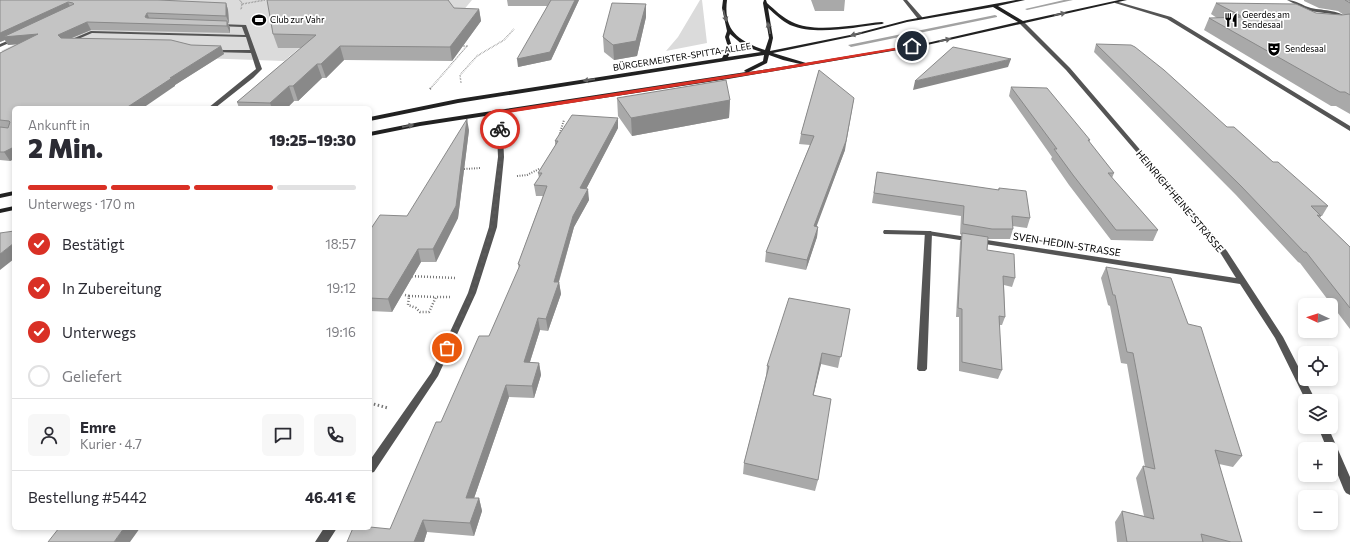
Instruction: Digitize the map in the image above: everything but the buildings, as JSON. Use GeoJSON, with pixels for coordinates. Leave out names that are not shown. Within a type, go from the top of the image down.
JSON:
{"type":"FeatureCollection","features":[{"type":"Feature","properties":{"kind":"main road"},"geometry":{"type":"LineString","coordinates":[[724,60],[730,47],[727,37],[729,31],[724,8],[725,0]]}},
{"type":"Feature","properties":{"kind":"main road","name":"BÜRGERMEISTER-SPITTA-ALLEE"},"geometry":{"type":"LineString","coordinates":[[372,118],[458,101],[766,53],[850,36],[920,18],[1023,0]]}},
{"type":"Feature","properties":{"kind":"main road"},"geometry":{"type":"LineString","coordinates":[[372,134],[420,124],[728,77],[927,44],[1125,0]]}},
{"type":"Feature","properties":{"kind":"main road"},"geometry":{"type":"LineString","coordinates":[[765,1],[778,16],[801,27],[823,29],[907,21]]}},
{"type":"Feature","properties":{"kind":"main road"},"geometry":{"type":"LineString","coordinates":[[728,77],[755,68],[765,62],[766,53],[771,38],[765,1]]}},
{"type":"Feature","properties":{"kind":"main road"},"geometry":{"type":"LineString","coordinates":[[995,6],[1022,22]]}},
{"type":"Feature","properties":{"kind":"main road"},"geometry":{"type":"LineString","coordinates":[[729,31],[746,45],[785,59],[810,64]]}},
{"type":"Feature","properties":{"kind":"main road"},"geometry":{"type":"LineString","coordinates":[[0,196],[12,194]]}},
{"type":"Feature","properties":{"kind":"main road"},"geometry":{"type":"LineString","coordinates":[[0,211],[12,208]]}},
{"type":"Feature","properties":{"kind":"street"},"geometry":{"type":"LineString","coordinates":[[905,0],[920,18]]}},
{"type":"Feature","properties":{"kind":"street"},"geometry":{"type":"LineString","coordinates":[[1000,0],[1004,4]]}},
{"type":"Feature","properties":{"kind":"street"},"geometry":{"type":"LineString","coordinates":[[1289,0],[1309,9],[1335,14],[1346,19],[1348,22],[1342,24],[1316,23],[1299,18],[1292,13],[1292,11],[1296,10],[1309,9]]}},
{"type":"Feature","properties":{"kind":"street"},"geometry":{"type":"LineString","coordinates":[[1116,2],[1169,18],[1350,129]]}},
{"type":"Feature","properties":{"kind":"street","name":"HEINRICH-HEINE-STRASSE"},"geometry":{"type":"LineString","coordinates":[[1022,22],[1068,69],[1224,253],[1279,337],[1308,394]]}},
{"type":"Feature","properties":{"kind":"street"},"geometry":{"type":"LineString","coordinates":[[213,25],[244,26],[259,69],[214,106]]}},
{"type":"Feature","properties":{"kind":"street"},"geometry":{"type":"LineString","coordinates":[[81,43],[65,43],[91,32],[248,36]]}},
{"type":"Feature","properties":{"kind":"street"},"geometry":{"type":"LineString","coordinates":[[0,46],[20,37]]}},
{"type":"Feature","properties":{"kind":"street"},"geometry":{"type":"LineString","coordinates":[[208,51],[253,52]]}},
{"type":"Feature","properties":{"kind":"street"},"geometry":{"type":"LineString","coordinates":[[372,466],[435,374],[470,298],[477,279],[493,227],[501,157],[499,112]]}},
{"type":"Feature","properties":{"kind":"street","name":"SVEN-HEDIN-STRASSE"},"geometry":{"type":"LineString","coordinates":[[887,232],[928,233],[1244,282]]}},
{"type":"Feature","properties":{"kind":"street"},"geometry":{"type":"LineString","coordinates":[[922,369],[928,233]]}},
{"type":"Feature","properties":{"kind":"street"},"geometry":{"type":"LineString","coordinates":[[1326,434],[1350,490]]}},
{"type":"Feature","properties":{"kind":"street"},"geometry":{"type":"LineString","coordinates":[[321,542],[329,530]]}},
{"type":"Feature","properties":{"kind":"path"},"geometry":{"type":"LineString","coordinates":[[242,4],[266,0]]}},
{"type":"Feature","properties":{"kind":"path"},"geometry":{"type":"LineString","coordinates":[[458,101],[462,86],[460,75],[477,56],[504,40],[514,29]]}},
{"type":"Feature","properties":{"kind":"path"},"geometry":{"type":"LineString","coordinates":[[422,108],[426,94],[442,73],[455,62],[468,46],[460,46]]}},
{"type":"Feature","properties":{"kind":"path"},"geometry":{"type":"LineString","coordinates":[[408,276],[477,279]]}},
{"type":"Feature","properties":{"kind":"path"},"geometry":{"type":"LineString","coordinates":[[405,295],[470,298]]}},
{"type":"Feature","properties":{"kind":"path"},"geometry":{"type":"LineString","coordinates":[[409,296],[408,305],[416,308],[420,312],[429,312],[436,297]]}},
{"type":"Feature","properties":{"kind":"shaded area","name":"Club zur Vahr"},"geometry":{"type":"Polygon","coordinates":[[[106,0],[472,0],[437,42],[308,41],[284,61],[1,51],[106,0]]]}},
{"type":"Feature","properties":{"kind":"shaded area"},"geometry":{"type":"Polygon","coordinates":[[[700,0],[702,0],[707,43],[666,51],[678,37],[700,0]]]}},
{"type":"Feature","properties":{"kind":"waterway"},"geometry":{"type":"LineString","coordinates":[[1027,9],[1071,0]]}},
{"type":"Feature","properties":{"kind":"waterway"},"geometry":{"type":"LineString","coordinates":[[851,45],[995,16]]}},
{"type":"Feature","properties":{"kind":"way so far"},"geometry":{"type":"LineString","coordinates":[[447,348],[472,293],[493,227],[501,157],[500,129]]}},
{"type":"Feature","properties":{"kind":"place","name":"Club zur Vahr"},"geometry":{"type":"Point","coordinates":[259,20]}},
{"type":"Feature","properties":{"kind":"place","name":"Geerdes am Sendesaal"},"geometry":{"type":"Point","coordinates":[1231,20]}},
{"type":"Feature","properties":{"kind":"place","name":"Sendesaal"},"geometry":{"type":"Point","coordinates":[1274,49]}},
{"type":"Feature","properties":{"kind":"route"},"geometry":{"type":"LineString","coordinates":[[500,129],[499,112],[769,71],[912,46]]}}]}
